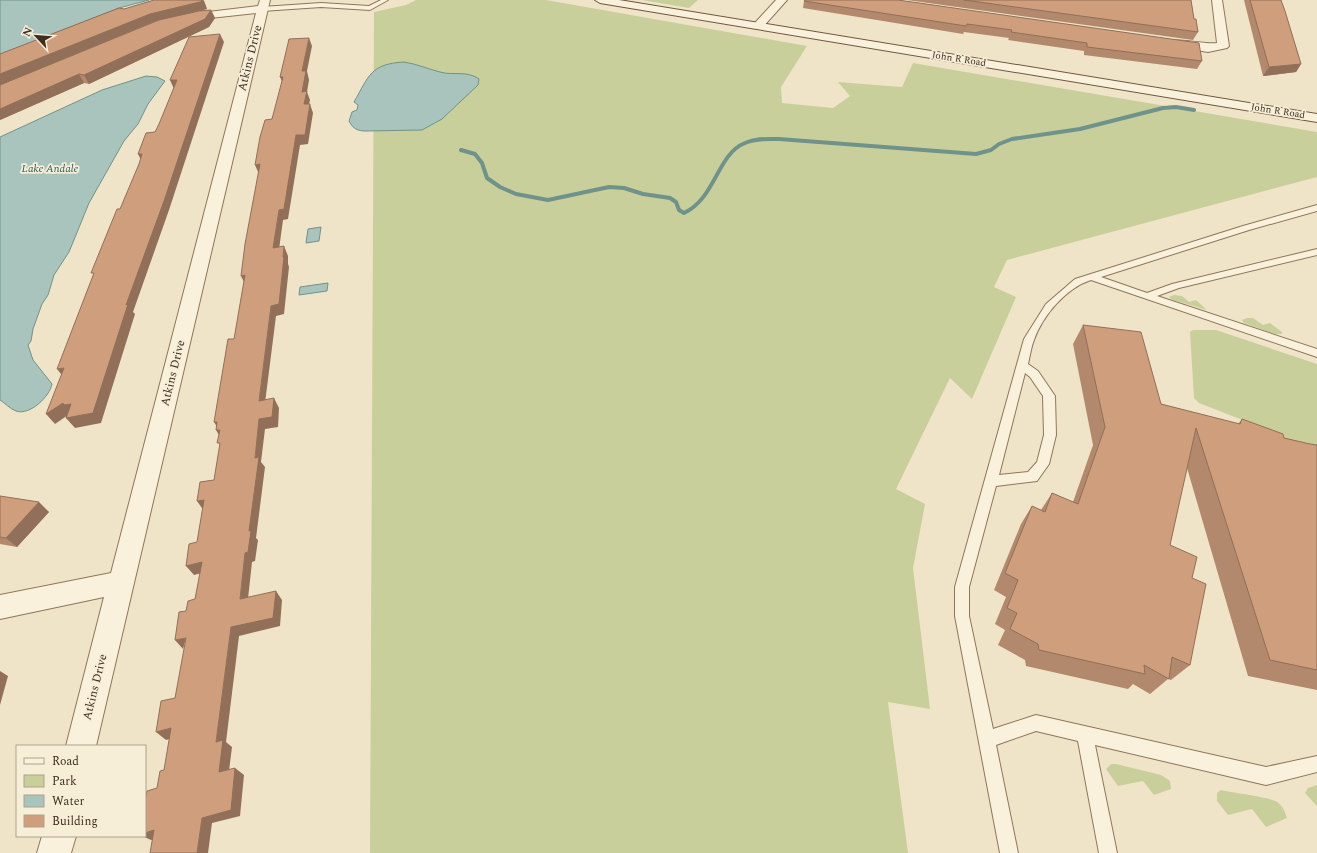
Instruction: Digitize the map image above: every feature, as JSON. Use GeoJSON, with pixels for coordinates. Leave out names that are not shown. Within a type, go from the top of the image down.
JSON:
{"type":"FeatureCollection","features":[{"type":"Feature","properties":{"kind":"street","name":"John R Road"},"geometry":{"type":"LineString","coordinates":[[600,0],[1317,118]]}},
{"type":"Feature","properties":{"kind":"street"},"geometry":{"type":"LineString","coordinates":[[758,26],[782,0]]}},
{"type":"Feature","properties":{"kind":"street"},"geometry":{"type":"LineString","coordinates":[[1162,42],[1217,48],[1223,46],[1224,43],[1217,0]]}},
{"type":"Feature","properties":{"kind":"street"},"geometry":{"type":"LineString","coordinates":[[175,20],[264,4]]}},
{"type":"Feature","properties":{"kind":"street","name":"Atkins Drive"},"geometry":{"type":"LineString","coordinates":[[81,745],[264,4]]}},
{"type":"Feature","properties":{"kind":"street"},"geometry":{"type":"LineString","coordinates":[[0,606],[21,604],[121,582]]}},
{"type":"Feature","properties":{"kind":"street"},"geometry":{"type":"LineString","coordinates":[[54,853],[59,837]]}},
{"type":"Feature","properties":{"kind":"lane"},"geometry":{"type":"LineString","coordinates":[[264,4],[370,8],[385,0]]}},
{"type":"Feature","properties":{"kind":"lane"},"geometry":{"type":"LineString","coordinates":[[1009,853],[962,616],[962,587],[1029,339],[1040,318],[1055,298],[1078,281],[1246,228],[1317,208]]}},
{"type":"Feature","properties":{"kind":"lane"},"geometry":{"type":"LineString","coordinates":[[1147,296],[1176,286],[1317,252]]}},
{"type":"Feature","properties":{"kind":"lane"},"geometry":{"type":"LineString","coordinates":[[1090,277],[1317,353]]}},
{"type":"Feature","properties":{"kind":"lane"},"geometry":{"type":"LineString","coordinates":[[991,481],[1032,477],[1043,464],[1050,435],[1049,396],[1034,374],[1022,365]]}},
{"type":"Feature","properties":{"kind":"lane"},"geometry":{"type":"LineString","coordinates":[[986,740],[1036,723],[1266,776],[1317,764]]}},
{"type":"Feature","properties":{"kind":"lane"},"geometry":{"type":"LineString","coordinates":[[1085,734],[1108,853]]}},
{"type":"Feature","properties":{"kind":"green space"},"geometry":{"type":"Polygon","coordinates":[[[416,0],[546,0],[807,46],[781,87],[782,103],[833,108],[850,96],[838,82],[902,87],[913,63],[1317,132],[1317,177],[1007,260],[994,287],[1016,297],[972,399],[950,378],[896,489],[925,504],[913,568],[930,709],[888,702],[908,853],[370,853],[374,12],[406,5],[416,0]]]}},
{"type":"Feature","properties":{"kind":"green space"},"geometry":{"type":"Polygon","coordinates":[[[642,0],[698,0],[689,8],[642,0]]]}},
{"type":"Feature","properties":{"kind":"green space"},"geometry":{"type":"Polygon","coordinates":[[[1174,295],[1182,296],[1189,302],[1196,300],[1207,310],[1173,300],[1169,297],[1174,295]]]}},
{"type":"Feature","properties":{"kind":"green space"},"geometry":{"type":"Polygon","coordinates":[[[1253,318],[1263,325],[1270,323],[1282,332],[1282,334],[1275,334],[1244,323],[1242,320],[1253,318]]]}},
{"type":"Feature","properties":{"kind":"green space"},"geometry":{"type":"Polygon","coordinates":[[[1193,330],[1216,330],[1317,364],[1317,451],[1286,441],[1263,428],[1199,403],[1194,398],[1190,332],[1193,330]]]}},
{"type":"Feature","properties":{"kind":"green space"},"geometry":{"type":"Polygon","coordinates":[[[1111,764],[1161,775],[1170,781],[1171,789],[1154,795],[1143,781],[1118,786],[1106,769],[1111,764]]]}},
{"type":"Feature","properties":{"kind":"green space"},"geometry":{"type":"Polygon","coordinates":[[[1317,785],[1317,806],[1305,793],[1308,788],[1317,785]]]}},
{"type":"Feature","properties":{"kind":"green space"},"geometry":{"type":"Polygon","coordinates":[[[1221,790],[1273,800],[1281,805],[1287,818],[1266,827],[1252,809],[1228,815],[1217,801],[1217,793],[1221,790]]]}},
{"type":"Feature","properties":{"kind":"water"},"geometry":{"type":"Polygon","coordinates":[[[0,0],[149,0],[119,8],[0,56],[0,0]]]}},
{"type":"Feature","properties":{"kind":"water"},"geometry":{"type":"Polygon","coordinates":[[[404,62],[445,73],[474,76],[479,79],[478,85],[442,119],[422,130],[366,131],[354,128],[349,121],[352,112],[357,110],[358,105],[354,102],[367,78],[384,65],[404,62]]]}},
{"type":"Feature","properties":{"kind":"water","name":"Lake Andale"},"geometry":{"type":"Polygon","coordinates":[[[146,76],[157,77],[165,81],[148,104],[138,124],[124,141],[89,203],[69,252],[54,275],[48,295],[42,304],[33,329],[31,341],[28,345],[33,360],[52,384],[48,394],[33,408],[27,411],[16,411],[0,400],[0,137],[102,90],[146,76]]]}},
{"type":"Feature","properties":{"kind":"water"},"geometry":{"type":"Polygon","coordinates":[[[321,227],[319,241],[306,243],[308,229],[321,227]]]}},
{"type":"Feature","properties":{"kind":"water"},"geometry":{"type":"Polygon","coordinates":[[[328,283],[327,291],[299,295],[300,287],[328,283]]]}},
{"type":"Feature","properties":{"kind":"building"},"geometry":{"type":"Polygon","coordinates":[[[154,0],[204,1],[150,14],[0,74],[0,54],[119,8],[124,9],[154,0]]]}},
{"type":"Feature","properties":{"kind":"building"},"geometry":{"type":"Polygon","coordinates":[[[898,0],[1199,43],[1202,61],[1087,47],[1087,43],[1011,32],[1012,30],[967,24],[966,26],[804,1],[898,0]]]}},
{"type":"Feature","properties":{"kind":"building"},"geometry":{"type":"Polygon","coordinates":[[[964,0],[1191,0],[1198,32],[964,0]]]}},
{"type":"Feature","properties":{"kind":"building"},"geometry":{"type":"Polygon","coordinates":[[[1250,0],[1281,0],[1301,64],[1269,67],[1250,0]]]}},
{"type":"Feature","properties":{"kind":"building"},"geometry":{"type":"Polygon","coordinates":[[[211,10],[205,19],[84,75],[79,74],[0,109],[0,85],[159,20],[199,11],[211,10]]]}},
{"type":"Feature","properties":{"kind":"building"},"geometry":{"type":"Polygon","coordinates":[[[220,34],[164,201],[126,305],[128,304],[93,413],[66,418],[71,404],[64,405],[63,403],[46,414],[64,368],[57,369],[94,273],[91,273],[117,209],[120,209],[139,164],[142,154],[138,154],[146,133],[155,132],[159,124],[177,80],[170,80],[189,37],[220,34]]]}},
{"type":"Feature","properties":{"kind":"building"},"geometry":{"type":"Polygon","coordinates":[[[309,38],[302,71],[306,71],[302,92],[307,91],[304,104],[310,104],[305,135],[296,135],[284,209],[279,210],[273,248],[284,246],[284,257],[279,304],[271,306],[259,401],[274,398],[272,417],[259,419],[255,458],[259,457],[249,531],[251,531],[248,552],[245,553],[240,599],[276,591],[273,618],[231,627],[216,742],[223,740],[219,772],[235,768],[231,810],[202,818],[197,853],[150,853],[154,830],[146,833],[146,796],[147,791],[157,788],[160,771],[164,770],[171,728],[156,732],[161,701],[175,698],[186,638],[175,640],[179,612],[186,611],[188,601],[195,599],[202,562],[186,566],[189,544],[197,542],[204,500],[197,501],[200,482],[214,480],[220,443],[217,443],[220,430],[216,430],[217,422],[214,422],[228,339],[234,339],[245,275],[241,276],[245,244],[260,164],[255,165],[265,120],[272,119],[283,77],[280,77],[289,39],[309,38]]]}},
{"type":"Feature","properties":{"kind":"building"},"geometry":{"type":"Polygon","coordinates":[[[1083,325],[1141,332],[1161,404],[1240,424],[1242,419],[1283,434],[1284,438],[1317,445],[1317,670],[1270,660],[1196,428],[1170,545],[1197,557],[1192,578],[1206,584],[1190,665],[1172,657],[1169,679],[1144,665],[1145,674],[1039,650],[1038,644],[1010,629],[1017,613],[1007,608],[1018,580],[1005,573],[1032,506],[1045,512],[1052,493],[1078,504],[1105,427],[1083,325]]]}},
{"type":"Feature","properties":{"kind":"building"},"geometry":{"type":"Polygon","coordinates":[[[0,496],[39,502],[6,538],[0,537],[0,496]]]}},
{"type":"Feature","properties":{"kind":"waterway"},"geometry":{"type":"LineString","coordinates":[[461,150],[475,154],[482,163],[487,178],[500,187],[516,194],[548,200],[609,187],[624,188],[643,194],[670,198],[676,202],[679,210],[684,213],[695,206],[703,197],[728,156],[745,143],[753,140],[779,139],[976,154],[991,150],[999,144],[1012,139],[1080,129],[1163,108],[1176,107],[1194,110]]}}]}
